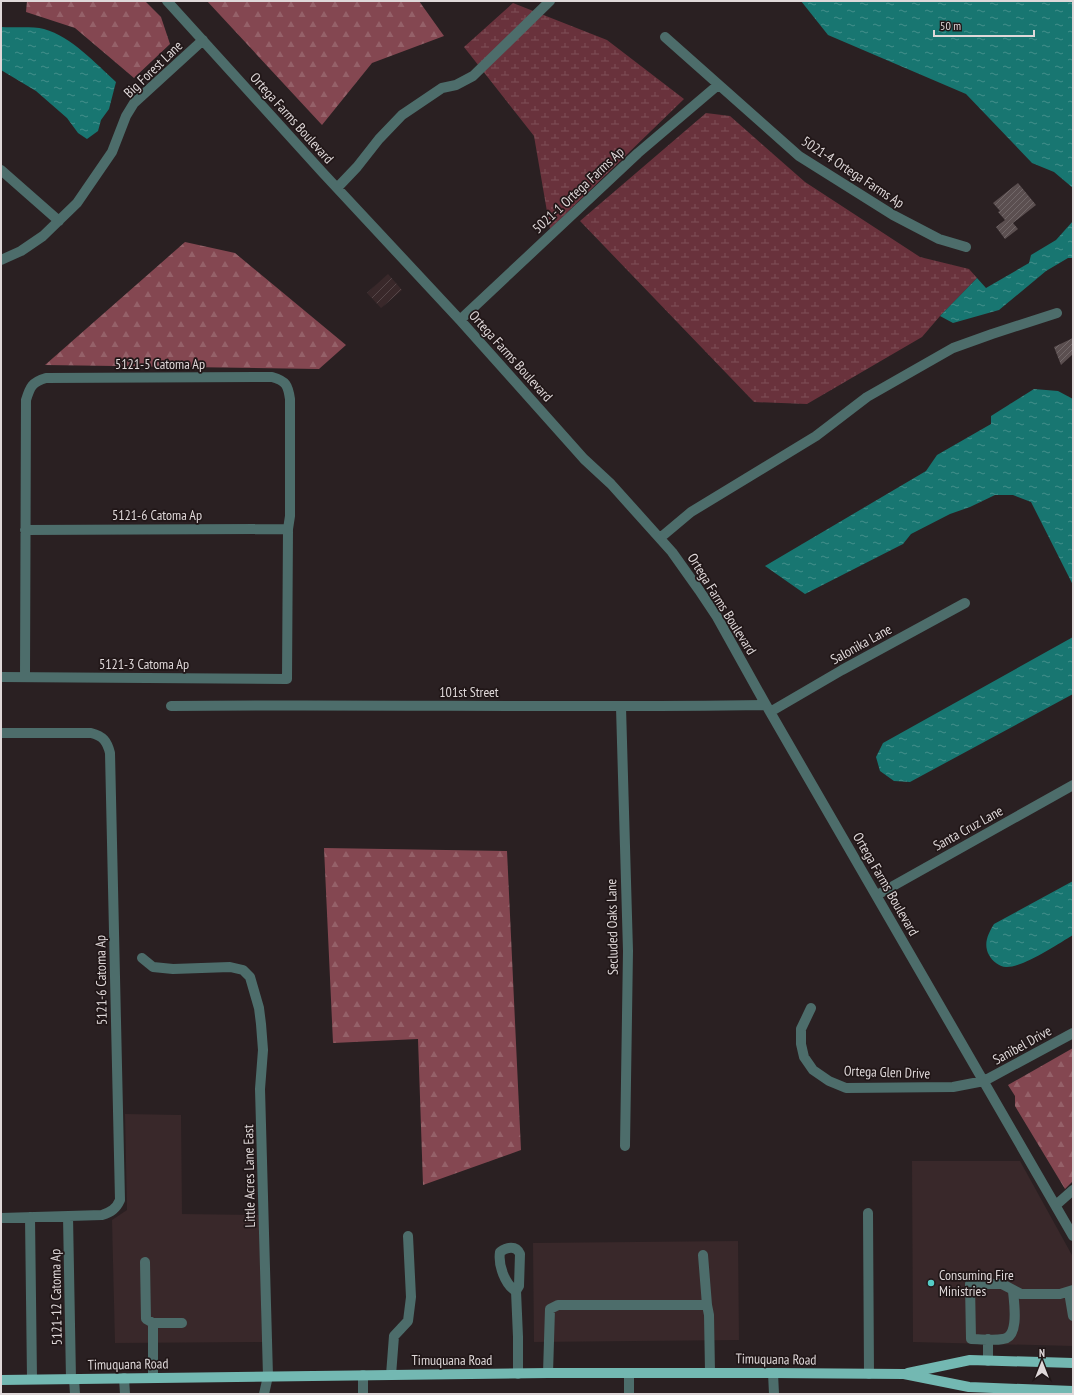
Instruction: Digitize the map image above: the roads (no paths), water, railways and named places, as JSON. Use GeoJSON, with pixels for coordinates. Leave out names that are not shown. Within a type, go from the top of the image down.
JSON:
{"type":"FeatureCollection","features":[{"type":"Feature","properties":{"kind":"main road","name":"Timuquana Road"},"geometry":{"type":"LineString","coordinates":[[904,1374],[970,1360],[1073,1363]]}},
{"type":"Feature","properties":{"kind":"main road","name":"Timuquana Road"},"geometry":{"type":"LineString","coordinates":[[1,1380],[710,1372],[904,1374],[969,1387],[1073,1390]]}},
{"type":"Feature","properties":{"kind":"street","name":"Ortega Farms Boulevard"},"geometry":{"type":"LineString","coordinates":[[167,1],[337,188],[460,320],[584,459],[611,484],[660,538],[684,568],[713,611],[768,709],[1056,1205],[1070,1223],[1073,1236]]}},
{"type":"Feature","properties":{"kind":"street"},"geometry":{"type":"LineString","coordinates":[[337,188],[357,167],[379,139],[402,115],[442,88],[456,85],[473,76],[550,1]]}},
{"type":"Feature","properties":{"kind":"street","name":"5021-4 Ortega Farms Ap"},"geometry":{"type":"LineString","coordinates":[[665,36],[799,156],[893,215],[939,239],[966,247]]}},
{"type":"Feature","properties":{"kind":"street","name":"Big Forest Lane"},"geometry":{"type":"LineString","coordinates":[[1,260],[21,251],[43,236],[77,203],[112,152],[126,116],[134,103],[203,40]]}},
{"type":"Feature","properties":{"kind":"street","name":"5021-1 Ortega Farms Ap"},"geometry":{"type":"LineString","coordinates":[[460,320],[638,153],[718,85]]}},
{"type":"Feature","properties":{"kind":"street"},"geometry":{"type":"LineString","coordinates":[[1,170],[59,221]]}},
{"type":"Feature","properties":{"kind":"street"},"geometry":{"type":"LineString","coordinates":[[660,538],[691,512],[816,436],[867,397],[953,348],[1057,313]]}},
{"type":"Feature","properties":{"kind":"street","name":"5121-5 Catoma Ap"},"geometry":{"type":"LineString","coordinates":[[25,677],[26,400],[30,388],[36,381],[46,378],[272,377],[282,380],[288,388],[290,399],[290,516],[288,529],[287,679]]}},
{"type":"Feature","properties":{"kind":"street","name":"5121-6 Catoma Ap"},"geometry":{"type":"LineString","coordinates":[[25,530],[288,529]]}},
{"type":"Feature","properties":{"kind":"street","name":"Salonika Lane"},"geometry":{"type":"LineString","coordinates":[[768,709],[965,603]]}},
{"type":"Feature","properties":{"kind":"street","name":"5121-3 Catoma Ap"},"geometry":{"type":"LineString","coordinates":[[1,677],[287,679]]}},
{"type":"Feature","properties":{"kind":"street","name":"101st Street"},"geometry":{"type":"LineString","coordinates":[[171,706],[286,705],[768,709]]}},
{"type":"Feature","properties":{"kind":"street","name":"Secluded Oaks Lane"},"geometry":{"type":"LineString","coordinates":[[621,707],[628,951],[625,1146]]}},
{"type":"Feature","properties":{"kind":"street","name":"5121-6 Catoma Ap"},"geometry":{"type":"LineString","coordinates":[[1,733],[92,733],[100,736],[108,744],[110,753],[120,1200],[111,1212],[102,1215],[1,1218]]}},
{"type":"Feature","properties":{"kind":"street","name":"Santa Cruz Lane"},"geometry":{"type":"LineString","coordinates":[[877,895],[1073,785]]}},
{"type":"Feature","properties":{"kind":"street","name":"Little Acres Lane East"},"geometry":{"type":"LineString","coordinates":[[142,958],[152,967],[173,969],[230,967],[243,970],[250,976],[259,1008],[263,1050],[260,1089],[268,1376],[264,1394]]}},
{"type":"Feature","properties":{"kind":"street","name":"Ortega Glen Drive"},"geometry":{"type":"LineString","coordinates":[[811,1008],[801,1029],[801,1044],[804,1057],[813,1070],[829,1081],[846,1088],[862,1088],[953,1087],[984,1081]]}},
{"type":"Feature","properties":{"kind":"street","name":"Sanibel Drive"},"geometry":{"type":"LineString","coordinates":[[984,1081],[1073,1033]]}},
{"type":"Feature","properties":{"kind":"street"},"geometry":{"type":"LineString","coordinates":[[1056,1205],[1073,1190]]}},
{"type":"Feature","properties":{"kind":"street"},"geometry":{"type":"LineString","coordinates":[[868,1212],[869,1374]]}},
{"type":"Feature","properties":{"kind":"street","name":"5121-12 Catoma Ap"},"geometry":{"type":"LineString","coordinates":[[68,1216],[73,1379],[75,1394]]}},
{"type":"Feature","properties":{"kind":"street"},"geometry":{"type":"LineString","coordinates":[[30,1217],[32,1379]]}},
{"type":"Feature","properties":{"kind":"street"},"geometry":{"type":"LineString","coordinates":[[391,1375],[394,1336],[408,1321],[411,1297],[408,1236]]}},
{"type":"Feature","properties":{"kind":"street"},"geometry":{"type":"LineString","coordinates":[[703,1255],[709,1315],[710,1372]]}},
{"type":"Feature","properties":{"kind":"street"},"geometry":{"type":"LineString","coordinates":[[145,1262],[146,1319],[153,1323],[182,1323]]}},
{"type":"Feature","properties":{"kind":"street"},"geometry":{"type":"LineString","coordinates":[[1013,1291],[1014,1329],[1011,1336],[1004,1339],[971,1339],[970,1284],[1002,1284],[1021,1294],[1060,1294],[1071,1291],[1073,1316]]}},
{"type":"Feature","properties":{"kind":"street"},"geometry":{"type":"LineString","coordinates":[[516,1291],[518,1374]]}},
{"type":"Feature","properties":{"kind":"street"},"geometry":{"type":"LineString","coordinates":[[548,1373],[550,1308],[558,1305],[707,1305]]}},
{"type":"Feature","properties":{"kind":"street"},"geometry":{"type":"LineString","coordinates":[[153,1323],[153,1378]]}},
{"type":"Feature","properties":{"kind":"street"},"geometry":{"type":"LineString","coordinates":[[988,1339],[988,1361]]}},
{"type":"Feature","properties":{"kind":"street"},"geometry":{"type":"LineString","coordinates":[[628,1373],[629,1394]]}},
{"type":"Feature","properties":{"kind":"street"},"geometry":{"type":"LineString","coordinates":[[773,1373],[774,1394]]}},
{"type":"Feature","properties":{"kind":"street"},"geometry":{"type":"LineString","coordinates":[[363,1375],[363,1394]]}},
{"type":"Feature","properties":{"kind":"street"},"geometry":{"type":"LineString","coordinates":[[124,1378],[125,1394]]}},
{"type":"Feature","properties":{"kind":"water"},"geometry":{"type":"Polygon","coordinates":[[[801,1],[1073,1],[1073,188],[1054,172],[1032,163],[966,94],[828,35],[801,1]]]}},
{"type":"Feature","properties":{"kind":"water"},"geometry":{"type":"Polygon","coordinates":[[[1,27],[39,28],[54,33],[74,44],[83,51],[116,82],[109,109],[101,120],[98,131],[87,139],[78,133],[67,118],[36,91],[1,70],[1,27]]]}},
{"type":"Feature","properties":{"kind":"water"},"geometry":{"type":"Polygon","coordinates":[[[1073,221],[1073,258],[1068,258],[1046,271],[999,310],[953,323],[940,316],[977,278],[986,288],[1029,263],[1031,255],[1056,240],[1073,221]]]}},
{"type":"Feature","properties":{"kind":"water"},"geometry":{"type":"Polygon","coordinates":[[[1034,389],[1058,391],[1073,399],[1073,585],[1031,502],[1013,495],[995,495],[970,507],[950,514],[911,534],[903,544],[805,594],[765,566],[926,471],[937,455],[991,424],[991,416],[1034,389]]]}},
{"type":"Feature","properties":{"kind":"water"},"geometry":{"type":"Polygon","coordinates":[[[1073,637],[1073,694],[910,782],[894,781],[880,771],[876,757],[883,743],[1073,637]]]}},
{"type":"Feature","properties":{"kind":"water"},"geometry":{"type":"Polygon","coordinates":[[[1073,881],[1073,935],[1040,955],[1021,964],[1006,967],[996,963],[989,955],[986,947],[988,935],[994,924],[1073,881]]]}},
{"type":"Feature","properties":{"kind":"place","name":"Consuming Fire Ministries"},"geometry":{"type":"Point","coordinates":[931,1283]}}]}
